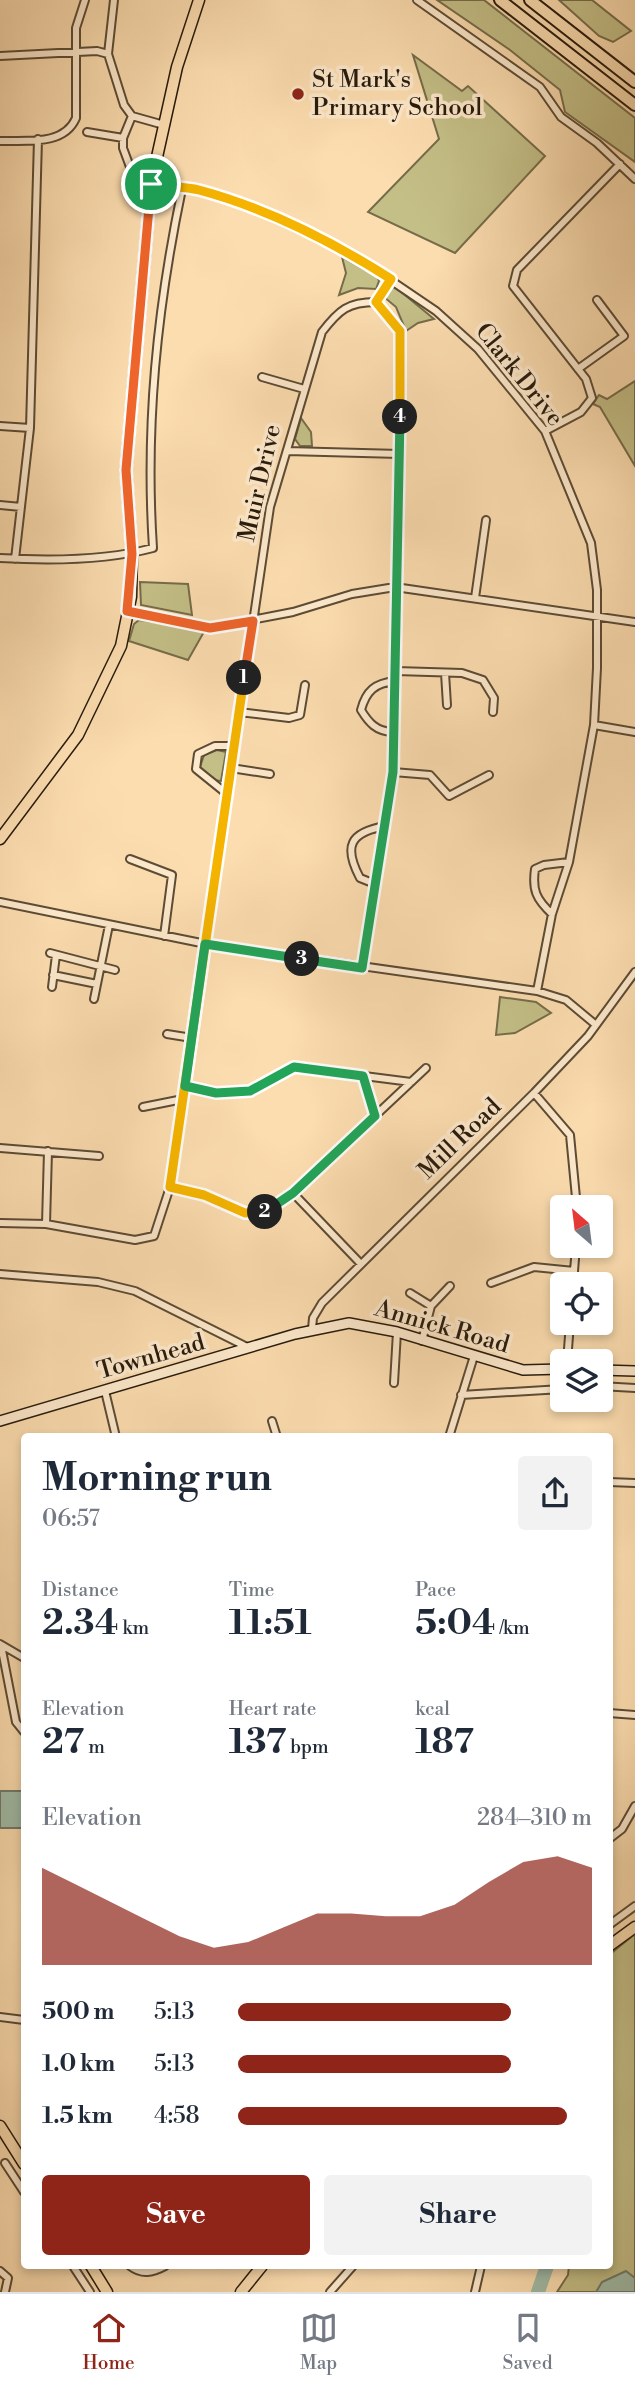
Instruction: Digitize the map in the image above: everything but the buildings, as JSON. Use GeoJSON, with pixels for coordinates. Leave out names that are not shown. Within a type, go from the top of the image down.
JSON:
{"type":"FeatureCollection","features":[{"type":"Feature","properties":{"kind":"highway"},"geometry":{"type":"LineString","coordinates":[[500,0],[635,105]]}},
{"type":"Feature","properties":{"kind":"highway"},"geometry":{"type":"LineString","coordinates":[[530,0],[635,82]]}},
{"type":"Feature","properties":{"kind":"main road"},"geometry":{"type":"LineString","coordinates":[[0,839],[78,736],[121,646],[132,554],[126,470],[151,184],[177,67],[199,0]]}},
{"type":"Feature","properties":{"kind":"main road","name":"Annick Road"},"geometry":{"type":"LineString","coordinates":[[312,1329],[349,1323],[397,1332],[523,1370],[550,1369]]}},
{"type":"Feature","properties":{"kind":"main road","name":"Townhead"},"geometry":{"type":"LineString","coordinates":[[0,1421],[312,1329]]}},
{"type":"Feature","properties":{"kind":"main road"},"geometry":{"type":"LineString","coordinates":[[613,1370],[635,1370]]}},
{"type":"Feature","properties":{"kind":"main road"},"geometry":{"type":"LineString","coordinates":[[613,1943],[635,1927]]}},
{"type":"Feature","properties":{"kind":"main road"},"geometry":{"type":"LineString","coordinates":[[0,2126],[21,2159]]}},
{"type":"Feature","properties":{"kind":"main road"},"geometry":{"type":"LineString","coordinates":[[93,2269],[105,2289]]}},
{"type":"Feature","properties":{"kind":"main road"},"geometry":{"type":"LineString","coordinates":[[241,2292],[260,2269]]}},
{"type":"Feature","properties":{"kind":"street"},"geometry":{"type":"LineString","coordinates":[[0,142],[61,137],[71,130],[76,118],[76,28],[85,0]]}},
{"type":"Feature","properties":{"kind":"street"},"geometry":{"type":"LineString","coordinates":[[114,0],[108,54],[115,82],[132,116],[164,125]]}},
{"type":"Feature","properties":{"kind":"street"},"geometry":{"type":"LineString","coordinates":[[417,0],[540,87],[561,117],[635,179]]}},
{"type":"Feature","properties":{"kind":"street"},"geometry":{"type":"LineString","coordinates":[[0,56],[74,52],[108,54]]}},
{"type":"Feature","properties":{"kind":"street"},"geometry":{"type":"LineString","coordinates":[[87,132],[123,138],[132,116]]}},
{"type":"Feature","properties":{"kind":"street","name":"Clark Drive"},"geometry":{"type":"LineString","coordinates":[[123,138],[133,174],[151,184],[195,189],[237,201],[349,252],[391,279],[436,311],[478,349],[545,430],[591,543],[597,616],[594,725],[569,862],[552,914],[537,991]]}},
{"type":"Feature","properties":{"kind":"street"},"geometry":{"type":"LineString","coordinates":[[15,559],[30,428],[38,139]]}},
{"type":"Feature","properties":{"kind":"street"},"geometry":{"type":"LineString","coordinates":[[545,430],[581,412],[592,398],[586,379],[513,286],[517,270],[620,164]]}},
{"type":"Feature","properties":{"kind":"street"},"geometry":{"type":"LineString","coordinates":[[0,558],[41,561],[132,554],[153,548],[148,472],[153,388],[166,269],[182,189]]}},
{"type":"Feature","properties":{"kind":"street"},"geometry":{"type":"LineString","coordinates":[[362,968],[393,772],[395,587],[400,516],[400,331],[376,302],[391,279]]}},
{"type":"Feature","properties":{"kind":"street"},"geometry":{"type":"LineString","coordinates":[[578,369],[624,336],[597,300]]}},
{"type":"Feature","properties":{"kind":"street","name":"Muir Drive"},"geometry":{"type":"LineString","coordinates":[[46,1224],[135,1240],[154,1236],[170,1187],[270,507],[322,332],[339,309],[354,302],[376,302]]}},
{"type":"Feature","properties":{"kind":"street"},"geometry":{"type":"LineString","coordinates":[[262,377],[304,388]]}},
{"type":"Feature","properties":{"kind":"street"},"geometry":{"type":"LineString","coordinates":[[0,426],[30,428]]}},
{"type":"Feature","properties":{"kind":"street"},"geometry":{"type":"LineString","coordinates":[[287,451],[400,454]]}},
{"type":"Feature","properties":{"kind":"street"},"geometry":{"type":"LineString","coordinates":[[0,505],[21,507]]}},
{"type":"Feature","properties":{"kind":"street"},"geometry":{"type":"LineString","coordinates":[[475,598],[486,520]]}},
{"type":"Feature","properties":{"kind":"street"},"geometry":{"type":"LineString","coordinates":[[127,611],[210,628],[253,621],[352,594],[395,587],[635,622]]}},
{"type":"Feature","properties":{"kind":"street"},"geometry":{"type":"LineString","coordinates":[[396,671],[445,673],[483,680],[494,698],[493,712]]}},
{"type":"Feature","properties":{"kind":"street"},"geometry":{"type":"LineString","coordinates":[[445,673],[447,705]]}},
{"type":"Feature","properties":{"kind":"street"},"geometry":{"type":"LineString","coordinates":[[392,732],[375,727],[362,710],[365,695],[377,684],[395,681]]}},
{"type":"Feature","properties":{"kind":"street"},"geometry":{"type":"LineString","coordinates":[[239,712],[289,718],[300,715],[305,685]]}},
{"type":"Feature","properties":{"kind":"street"},"geometry":{"type":"LineString","coordinates":[[594,725],[635,732]]}},
{"type":"Feature","properties":{"kind":"street"},"geometry":{"type":"LineString","coordinates":[[227,794],[196,769],[198,754],[215,746],[234,746]]}},
{"type":"Feature","properties":{"kind":"street"},"geometry":{"type":"LineString","coordinates":[[231,768],[270,774]]}},
{"type":"Feature","properties":{"kind":"street"},"geometry":{"type":"LineString","coordinates":[[393,772],[429,775],[449,796],[489,775]]}},
{"type":"Feature","properties":{"kind":"street"},"geometry":{"type":"LineString","coordinates":[[375,884],[360,878],[350,861],[351,844],[363,830],[386,826]]}},
{"type":"Feature","properties":{"kind":"street"},"geometry":{"type":"LineString","coordinates":[[130,859],[172,874],[164,936]]}},
{"type":"Feature","properties":{"kind":"street"},"geometry":{"type":"LineString","coordinates":[[552,914],[540,903],[532,888],[536,869],[544,864],[569,862]]}},
{"type":"Feature","properties":{"kind":"street"},"geometry":{"type":"LineString","coordinates":[[0,902],[205,944],[537,991],[566,1000],[596,1025]]}},
{"type":"Feature","properties":{"kind":"street"},"geometry":{"type":"LineString","coordinates":[[94,999],[109,925]]}},
{"type":"Feature","properties":{"kind":"street"},"geometry":{"type":"LineString","coordinates":[[52,987],[53,954],[116,971]]}},
{"type":"Feature","properties":{"kind":"street","name":"Mill Road"},"geometry":{"type":"LineString","coordinates":[[312,1329],[313,1318],[322,1303],[534,1093],[596,1025],[635,972]]}},
{"type":"Feature","properties":{"kind":"street"},"geometry":{"type":"LineString","coordinates":[[54,975],[97,984]]}},
{"type":"Feature","properties":{"kind":"street"},"geometry":{"type":"LineString","coordinates":[[167,1034],[192,1038]]}},
{"type":"Feature","properties":{"kind":"street"},"geometry":{"type":"LineString","coordinates":[[185,1086],[216,1093],[250,1091],[294,1067],[411,1082]]}},
{"type":"Feature","properties":{"kind":"street"},"geometry":{"type":"LineString","coordinates":[[170,1187],[204,1195],[245,1213],[266,1212],[293,1193],[426,1068]]}},
{"type":"Feature","properties":{"kind":"street"},"geometry":{"type":"LineString","coordinates":[[363,1076],[375,1116]]}},
{"type":"Feature","properties":{"kind":"street"},"geometry":{"type":"LineString","coordinates":[[534,1093],[570,1135],[576,1195]]}},
{"type":"Feature","properties":{"kind":"street"},"geometry":{"type":"LineString","coordinates":[[143,1107],[183,1099]]}},
{"type":"Feature","properties":{"kind":"street"},"geometry":{"type":"LineString","coordinates":[[0,1147],[99,1156]]}},
{"type":"Feature","properties":{"kind":"street"},"geometry":{"type":"LineString","coordinates":[[0,1223],[46,1224],[48,1151]]}},
{"type":"Feature","properties":{"kind":"street"},"geometry":{"type":"LineString","coordinates":[[293,1193],[360,1263]]}},
{"type":"Feature","properties":{"kind":"street"},"geometry":{"type":"LineString","coordinates":[[491,1283],[534,1267],[574,1272],[575,1258]]}},
{"type":"Feature","properties":{"kind":"street"},"geometry":{"type":"LineString","coordinates":[[0,1274],[98,1282],[135,1291],[251,1349]]}},
{"type":"Feature","properties":{"kind":"street"},"geometry":{"type":"LineString","coordinates":[[422,1341],[431,1306],[450,1286]]}},
{"type":"Feature","properties":{"kind":"street"},"geometry":{"type":"LineString","coordinates":[[410,1293],[431,1306]]}},
{"type":"Feature","properties":{"kind":"street"},"geometry":{"type":"LineString","coordinates":[[394,1383],[397,1332]]}},
{"type":"Feature","properties":{"kind":"street"},"geometry":{"type":"LineString","coordinates":[[450,1433],[474,1356]]}},
{"type":"Feature","properties":{"kind":"street"},"geometry":{"type":"LineString","coordinates":[[613,1387],[635,1388]]}},
{"type":"Feature","properties":{"kind":"street","name":"Annick Road"},"geometry":{"type":"LineString","coordinates":[[461,1395],[550,1390]]}},
{"type":"Feature","properties":{"kind":"street"},"geometry":{"type":"LineString","coordinates":[[105,1391],[115,1433]]}},
{"type":"Feature","properties":{"kind":"street"},"geometry":{"type":"LineString","coordinates":[[272,1421],[276,1433]]}},
{"type":"Feature","properties":{"kind":"street"},"geometry":{"type":"LineString","coordinates":[[613,1482],[635,1483]]}},
{"type":"Feature","properties":{"kind":"street"},"geometry":{"type":"LineString","coordinates":[[1,1644],[21,1656]]}},
{"type":"Feature","properties":{"kind":"street"},"geometry":{"type":"LineString","coordinates":[[1,1644],[16,1722],[21,1728]]}},
{"type":"Feature","properties":{"kind":"street"},"geometry":{"type":"LineString","coordinates":[[613,1713],[635,1715]]}},
{"type":"Feature","properties":{"kind":"street"},"geometry":{"type":"LineString","coordinates":[[613,1836],[622,1829],[635,1806]]}},
{"type":"Feature","properties":{"kind":"street"},"geometry":{"type":"LineString","coordinates":[[613,1922],[635,1906]]}},
{"type":"Feature","properties":{"kind":"street"},"geometry":{"type":"LineString","coordinates":[[0,2017],[21,2020]]}},
{"type":"Feature","properties":{"kind":"street"},"geometry":{"type":"LineString","coordinates":[[18,2154],[3,2165],[21,2188]]}},
{"type":"Feature","properties":{"kind":"street"},"geometry":{"type":"LineString","coordinates":[[75,2269],[91,2292],[105,2289]]}},
{"type":"Feature","properties":{"kind":"street"},"geometry":{"type":"LineString","coordinates":[[134,2269],[152,2273],[159,2269]]}},
{"type":"Feature","properties":{"kind":"street"},"geometry":{"type":"LineString","coordinates":[[332,2291],[350,2269]]}},
{"type":"Feature","properties":{"kind":"street"},"geometry":{"type":"LineString","coordinates":[[475,2292],[480,2269]]}},
{"type":"Feature","properties":{"kind":"street"},"geometry":{"type":"LineString","coordinates":[[0,2271],[8,2278],[5,2292]]}},
{"type":"Feature","properties":{"kind":"shaded area"},"geometry":{"type":"Polygon","coordinates":[[[437,0],[484,0],[635,118],[635,162],[565,112],[560,90],[510,50],[437,0]]]}},
{"type":"Feature","properties":{"kind":"shaded area"},"geometry":{"type":"Polygon","coordinates":[[[559,0],[592,0],[631,31],[613,42],[599,36],[559,0]]]}},
{"type":"Feature","properties":{"kind":"shaded area"},"geometry":{"type":"Polygon","coordinates":[[[413,55],[462,91],[468,86],[545,156],[455,253],[368,212],[439,139],[413,55]]]}},
{"type":"Feature","properties":{"kind":"shaded area"},"geometry":{"type":"Polygon","coordinates":[[[342,257],[377,276],[379,281],[376,289],[358,288],[339,295],[346,273],[342,257]]]}},
{"type":"Feature","properties":{"kind":"shaded area"},"geometry":{"type":"Polygon","coordinates":[[[394,286],[434,319],[418,323],[406,331],[396,307],[384,297],[386,289],[394,286]]]}},
{"type":"Feature","properties":{"kind":"shaded area"},"geometry":{"type":"Polygon","coordinates":[[[635,381],[635,466],[600,407],[593,404],[599,395],[607,399],[635,381]]]}},
{"type":"Feature","properties":{"kind":"shaded area"},"geometry":{"type":"Polygon","coordinates":[[[301,418],[311,432],[312,446],[300,446],[295,439],[301,418]]]}},
{"type":"Feature","properties":{"kind":"shaded area"},"geometry":{"type":"Polygon","coordinates":[[[140,582],[188,584],[192,615],[141,605],[140,582]]]}},
{"type":"Feature","properties":{"kind":"shaded area"},"geometry":{"type":"Polygon","coordinates":[[[139,620],[205,630],[188,660],[129,641],[134,624],[139,620]]]}},
{"type":"Feature","properties":{"kind":"shaded area"},"geometry":{"type":"Polygon","coordinates":[[[217,750],[226,752],[221,781],[213,780],[200,767],[204,755],[217,750]]]}},
{"type":"Feature","properties":{"kind":"shaded area"},"geometry":{"type":"Polygon","coordinates":[[[500,997],[536,1002],[551,1013],[515,1033],[496,1035],[500,997]]]}},
{"type":"Feature","properties":{"kind":"shaded area"},"geometry":{"type":"Polygon","coordinates":[[[0,1791],[21,1791],[21,1828],[0,1828],[0,1791]]]}},
{"type":"Feature","properties":{"kind":"shaded area"},"geometry":{"type":"Polygon","coordinates":[[[635,1934],[635,2292],[557,2292],[568,2275],[569,2269],[613,2269],[613,1952],[635,1934]]]}},
{"type":"Feature","properties":{"kind":"shaded area"},"geometry":{"type":"Polygon","coordinates":[[[626,2271],[635,2278],[635,2292],[596,2292],[602,2282],[626,2271]]]}},
{"type":"Feature","properties":{"kind":"waterway"},"geometry":{"type":"LineString","coordinates":[[538,2292],[546,2269]]}},
{"type":"Feature","properties":{"kind":"place","name":"St Mark's Primary School"},"geometry":{"type":"Point","coordinates":[298,94]}},
{"type":"Feature","properties":{"kind":"route"},"geometry":{"type":"LineString","coordinates":[[151,184],[137,370],[126,470],[132,554],[131,597],[127,611],[210,628],[253,621],[247,657],[192,1038],[185,1086],[170,1187],[204,1195],[245,1213],[266,1212],[293,1193],[375,1116],[363,1076],[294,1067],[250,1091],[216,1093],[185,1086],[205,944],[362,968],[393,772],[395,587],[400,516],[400,331],[376,302],[391,279],[349,252],[237,201],[195,189],[151,184]]}}]}
